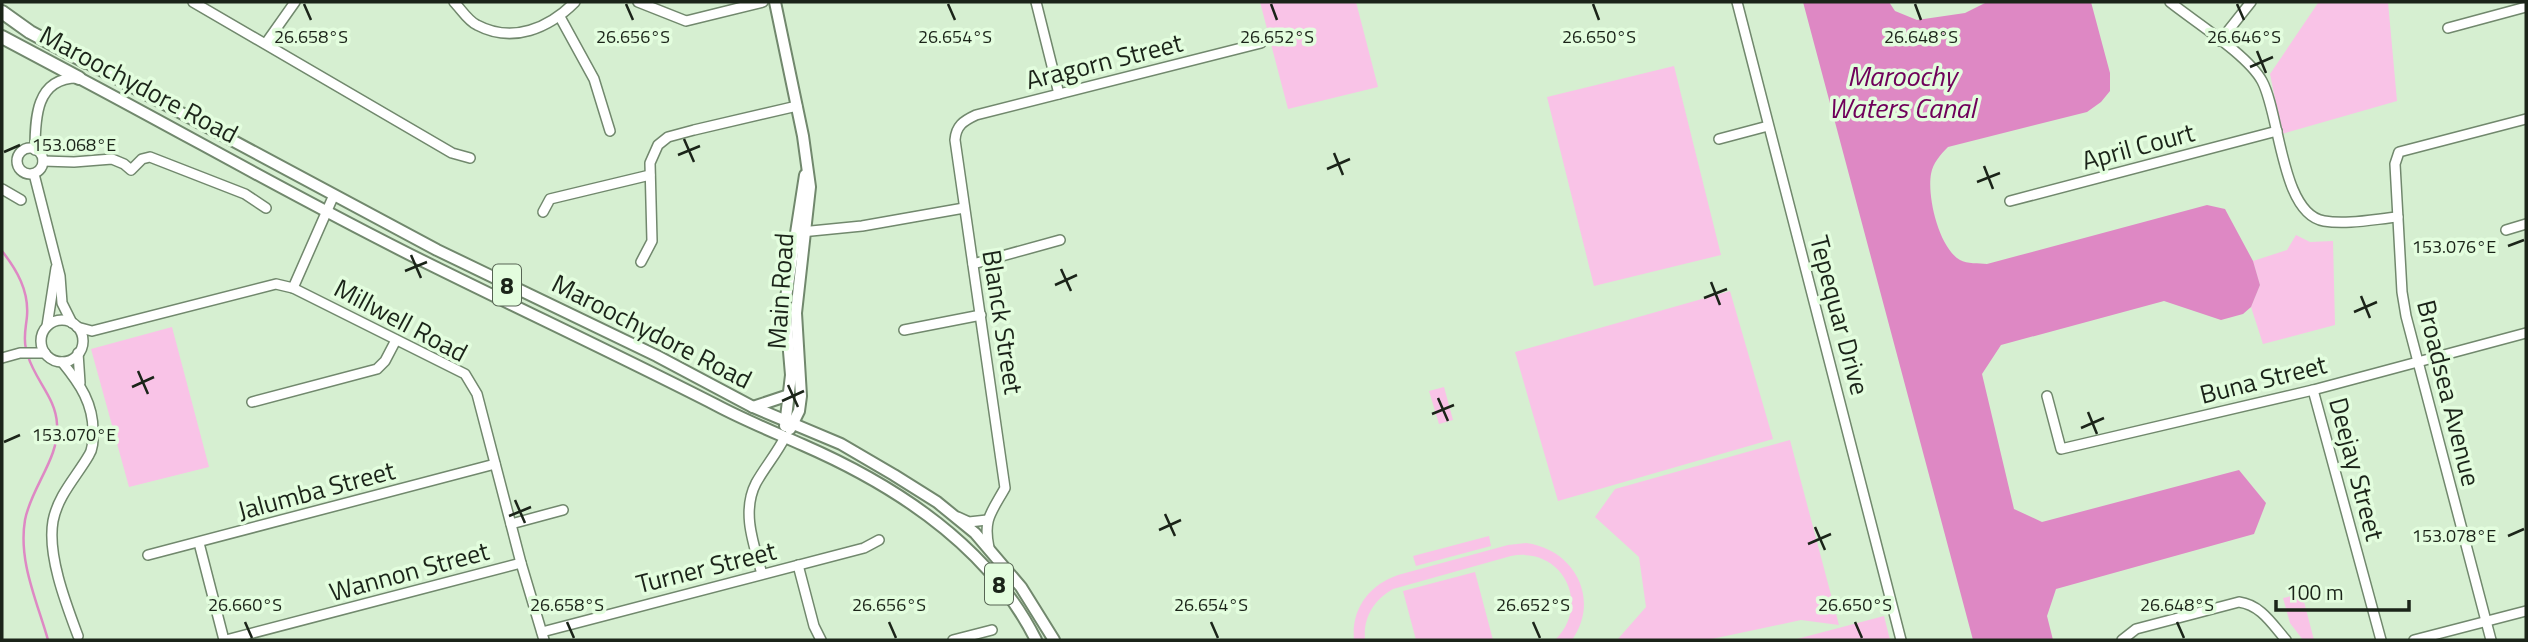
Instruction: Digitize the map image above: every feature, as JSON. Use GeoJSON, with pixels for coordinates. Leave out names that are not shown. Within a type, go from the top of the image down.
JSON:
{"type":"FeatureCollection","features":[{"type":"Feature","properties":{"kind":"highway","name":"Maroochydore Road"},"geometry":{"type":"LineString","coordinates":[[2,12],[30,32],[86,62]]}},
{"type":"Feature","properties":{"kind":"highway","name":"Maroochydore Road"},"geometry":{"type":"LineString","coordinates":[[2,37],[79,78]]}},
{"type":"Feature","properties":{"kind":"main road","name":"Main Road"},"geometry":{"type":"LineString","coordinates":[[775,2],[797,106],[810,187],[785,303],[791,375],[790,422],[785,437]]}},
{"type":"Feature","properties":{"kind":"main road","name":"Maroochydore Road"},"geometry":{"type":"LineString","coordinates":[[86,62],[333,197],[437,250],[657,356],[753,407],[868,459],[937,502],[989,548],[1028,596],[1054,640]]}},
{"type":"Feature","properties":{"kind":"main road","name":"Maroochydore Road"},"geometry":{"type":"LineString","coordinates":[[79,78],[438,268],[717,406],[862,474],[919,509],[970,551],[1000,584],[1036,640]]}},
{"type":"Feature","properties":{"kind":"main road","name":"Main Road"},"geometry":{"type":"LineString","coordinates":[[790,422],[799,411],[801,390],[796,341],[796,305],[801,232]]}},
{"type":"Feature","properties":{"kind":"main road"},"geometry":{"type":"LineString","coordinates":[[753,407],[789,395]]}},
{"type":"Feature","properties":{"kind":"street"},"geometry":{"type":"LineString","coordinates":[[194,2],[452,153],[470,158]]}},
{"type":"Feature","properties":{"kind":"street"},"geometry":{"type":"LineString","coordinates":[[266,43],[295,2]]}},
{"type":"Feature","properties":{"kind":"street"},"geometry":{"type":"LineString","coordinates":[[454,2],[475,25],[509,35],[539,28],[560,17],[575,2]]}},
{"type":"Feature","properties":{"kind":"street"},"geometry":{"type":"LineString","coordinates":[[638,2],[686,21],[763,2]]}},
{"type":"Feature","properties":{"kind":"street"},"geometry":{"type":"LineString","coordinates":[[1036,2],[1059,94]]}},
{"type":"Feature","properties":{"kind":"street","name":"Tepequar Drive"},"geometry":{"type":"LineString","coordinates":[[1737,2],[1901,640]]}},
{"type":"Feature","properties":{"kind":"street"},"geometry":{"type":"LineString","coordinates":[[2170,2],[2251,64],[2263,83],[2295,196],[2306,214],[2322,221],[2337,222],[2398,217]]}},
{"type":"Feature","properties":{"kind":"street"},"geometry":{"type":"LineString","coordinates":[[2220,41],[2251,2]]}},
{"type":"Feature","properties":{"kind":"street"},"geometry":{"type":"LineString","coordinates":[[2448,28],[2526,7]]}},
{"type":"Feature","properties":{"kind":"street"},"geometry":{"type":"LineString","coordinates":[[560,17],[594,79],[610,131]]}},
{"type":"Feature","properties":{"kind":"street","name":"Aragorn Street"},"geometry":{"type":"LineString","coordinates":[[959,126],[976,115],[1261,43]]}},
{"type":"Feature","properties":{"kind":"street"},"geometry":{"type":"LineString","coordinates":[[35,150],[35,134],[45,92],[57,81],[79,78]]}},
{"type":"Feature","properties":{"kind":"street"},"geometry":{"type":"LineString","coordinates":[[642,262],[652,241],[650,163],[658,145],[668,138],[797,106]]}},
{"type":"Feature","properties":{"kind":"street","name":"Broadsea Avenue"},"geometry":{"type":"LineString","coordinates":[[2491,640],[2402,292],[2395,164],[2399,152],[2526,119]]}},
{"type":"Feature","properties":{"kind":"street","name":"Blanck Street"},"geometry":{"type":"LineString","coordinates":[[959,126],[955,141],[1005,488],[987,520]]}},
{"type":"Feature","properties":{"kind":"street"},"geometry":{"type":"LineString","coordinates":[[1719,139],[1768,126]]}},
{"type":"Feature","properties":{"kind":"street","name":"April Court"},"geometry":{"type":"LineString","coordinates":[[2010,201],[2277,131]]}},
{"type":"Feature","properties":{"kind":"street"},"geometry":{"type":"LineString","coordinates":[[24,150],[35,150],[43,161],[41,169],[34,174],[23,172],[17,159],[24,150]]}},
{"type":"Feature","properties":{"kind":"street"},"geometry":{"type":"LineString","coordinates":[[43,161],[111,159],[131,170],[142,159],[150,157],[245,194],[266,208]]}},
{"type":"Feature","properties":{"kind":"street"},"geometry":{"type":"LineString","coordinates":[[34,174],[60,276],[62,303],[82,343]]}},
{"type":"Feature","properties":{"kind":"street"},"geometry":{"type":"LineString","coordinates":[[543,212],[550,200],[650,175]]}},
{"type":"Feature","properties":{"kind":"street"},"geometry":{"type":"LineString","coordinates":[[2,189],[21,200]]}},
{"type":"Feature","properties":{"kind":"street"},"geometry":{"type":"LineString","coordinates":[[293,288],[333,197]]}},
{"type":"Feature","properties":{"kind":"street"},"geometry":{"type":"LineString","coordinates":[[801,232],[862,226],[964,208]]}},
{"type":"Feature","properties":{"kind":"street"},"geometry":{"type":"LineString","coordinates":[[2506,230],[2526,224]]}},
{"type":"Feature","properties":{"kind":"street"},"geometry":{"type":"LineString","coordinates":[[973,264],[1060,240]]}},
{"type":"Feature","properties":{"kind":"street"},"geometry":{"type":"LineString","coordinates":[[31,350],[41,340],[47,326],[56,266]]}},
{"type":"Feature","properties":{"kind":"street","name":"Millwell Road"},"geometry":{"type":"LineString","coordinates":[[75,325],[92,331],[276,284],[293,288],[465,374],[478,394],[521,564],[543,636]]}},
{"type":"Feature","properties":{"kind":"street"},"geometry":{"type":"LineString","coordinates":[[904,330],[981,315]]}},
{"type":"Feature","properties":{"kind":"street"},"geometry":{"type":"LineString","coordinates":[[47,326],[59,320],[75,325]]}},
{"type":"Feature","properties":{"kind":"street"},"geometry":{"type":"LineString","coordinates":[[4,358],[31,350],[45,353],[62,362],[73,359],[92,331]]}},
{"type":"Feature","properties":{"kind":"street","name":"Buna Street"},"geometry":{"type":"LineString","coordinates":[[2047,396],[2061,449],[2314,390],[2526,333]]}},
{"type":"Feature","properties":{"kind":"street"},"geometry":{"type":"LineString","coordinates":[[41,340],[45,353]]}},
{"type":"Feature","properties":{"kind":"street"},"geometry":{"type":"LineString","coordinates":[[252,402],[377,369],[385,361],[396,340]]}},
{"type":"Feature","properties":{"kind":"street"},"geometry":{"type":"LineString","coordinates":[[78,353],[80,385]]}},
{"type":"Feature","properties":{"kind":"street"},"geometry":{"type":"LineString","coordinates":[[62,362],[80,385],[92,417],[91,452],[68,485],[53,521],[54,561],[78,636]]}},
{"type":"Feature","properties":{"kind":"street","name":"Deejay Street"},"geometry":{"type":"LineString","coordinates":[[2314,390],[2381,640]]}},
{"type":"Feature","properties":{"kind":"street"},"geometry":{"type":"LineString","coordinates":[[762,574],[750,523],[750,504],[755,485],[785,437]]}},
{"type":"Feature","properties":{"kind":"street","name":"Jalumba Street"},"geometry":{"type":"LineString","coordinates":[[148,555],[495,464]]}},
{"type":"Feature","properties":{"kind":"street"},"geometry":{"type":"LineString","coordinates":[[511,524],[563,510]]}},
{"type":"Feature","properties":{"kind":"street"},"geometry":{"type":"LineString","coordinates":[[954,515],[970,522],[987,520],[989,548]]}},
{"type":"Feature","properties":{"kind":"street","name":"Turner Street"},"geometry":{"type":"LineString","coordinates":[[543,636],[864,548],[879,540]]}},
{"type":"Feature","properties":{"kind":"street"},"geometry":{"type":"LineString","coordinates":[[199,543],[225,640]]}},
{"type":"Feature","properties":{"kind":"street","name":"Wannon Street"},"geometry":{"type":"LineString","coordinates":[[225,640],[521,564]]}},
{"type":"Feature","properties":{"kind":"street"},"geometry":{"type":"LineString","coordinates":[[798,565],[814,626],[821,640]]}},
{"type":"Feature","properties":{"kind":"street"},"geometry":{"type":"LineString","coordinates":[[2122,640],[2136,629],[2239,602],[2251,603],[2286,640]]}},
{"type":"Feature","properties":{"kind":"street"},"geometry":{"type":"LineString","coordinates":[[2414,640],[2526,611]]}},
{"type":"Feature","properties":{"kind":"street"},"geometry":{"type":"LineString","coordinates":[[953,640],[992,630]]}},
{"type":"Feature","properties":{"kind":"shaded area"},"geometry":{"type":"Polygon","coordinates":[[[1260,2],[1356,2],[1378,87],[1288,109],[1260,2]]]}},
{"type":"Feature","properties":{"kind":"shaded area"},"geometry":{"type":"Polygon","coordinates":[[[2388,2],[2397,101],[2282,134],[2270,74],[2318,3],[2388,2]]]}},
{"type":"Feature","properties":{"kind":"shaded area"},"geometry":{"type":"Polygon","coordinates":[[[1674,66],[1721,255],[1594,286],[1547,97],[1674,66]]]}},
{"type":"Feature","properties":{"kind":"shaded area"},"geometry":{"type":"Polygon","coordinates":[[[2296,235],[2310,242],[2333,241],[2335,325],[2263,344],[2251,307],[2260,285],[2253,261],[2287,250],[2296,235]]]}},
{"type":"Feature","properties":{"kind":"shaded area"},"geometry":{"type":"Polygon","coordinates":[[[1730,291],[1773,439],[1558,501],[1515,352],[1730,291]]]}},
{"type":"Feature","properties":{"kind":"shaded area"},"geometry":{"type":"Polygon","coordinates":[[[172,327],[209,467],[129,487],[91,349],[172,327]]]}},
{"type":"Feature","properties":{"kind":"shaded area"},"geometry":{"type":"Polygon","coordinates":[[[1444,387],[1453,420],[1439,424],[1429,391],[1444,387]]]}},
{"type":"Feature","properties":{"kind":"shaded area"},"geometry":{"type":"Polygon","coordinates":[[[1790,440],[1839,625],[1801,620],[1707,640],[1617,640],[1646,607],[1639,557],[1595,517],[1615,489],[1790,440]]]}},
{"type":"Feature","properties":{"kind":"shaded area"},"geometry":{"type":"Polygon","coordinates":[[[1489,536],[1491,546],[1416,566],[1413,556],[1489,536]]]}},
{"type":"Feature","properties":{"kind":"shaded area"},"geometry":{"type":"Polygon","coordinates":[[[1526,543],[1543,547],[1558,555],[1578,578],[1584,608],[1572,640],[1555,640],[1566,626],[1571,610],[1571,595],[1566,581],[1557,569],[1545,560],[1529,555],[1511,556],[1393,589],[1380,598],[1371,610],[1366,624],[1365,640],[1354,640],[1359,608],[1378,585],[1388,579],[1508,545],[1526,543]]]}},
{"type":"Feature","properties":{"kind":"shaded area"},"geometry":{"type":"Polygon","coordinates":[[[1475,572],[1493,640],[1416,640],[1403,591],[1475,572]]]}},
{"type":"Feature","properties":{"kind":"shaded area"},"geometry":{"type":"Polygon","coordinates":[[[2302,594],[2314,640],[2303,640],[2290,623],[2283,598],[2302,594]]]}},
{"type":"Feature","properties":{"kind":"shaded area"},"geometry":{"type":"Polygon","coordinates":[[[1884,616],[1890,640],[1793,640],[1884,616]]]}},
{"type":"Feature","properties":{"kind":"water","name":"Maroochy Waters Canal"},"geometry":{"type":"Polygon","coordinates":[[[1803,2],[1889,2],[1895,11],[1917,20],[1965,13],[1987,2],[2091,2],[2110,73],[2110,91],[2087,112],[1948,147],[1933,166],[1930,184],[1936,221],[1946,245],[1960,260],[1987,264],[2207,205],[2225,209],[2253,261],[2260,285],[2251,307],[2243,314],[2221,320],[2164,301],[2001,345],[1982,374],[2014,509],[2042,522],[2239,470],[2266,503],[2254,534],[2056,589],[2047,616],[2053,640],[1973,640],[1803,2]]]}},
{"type":"Feature","properties":{"kind":"waterway"},"geometry":{"type":"LineString","coordinates":[[2,251],[24,289],[27,307],[26,349]]}},
{"type":"Feature","properties":{"kind":"waterway"},"geometry":{"type":"LineString","coordinates":[[28,356],[53,406],[57,424],[54,449],[28,508],[24,535],[26,566],[48,640]]}}]}
